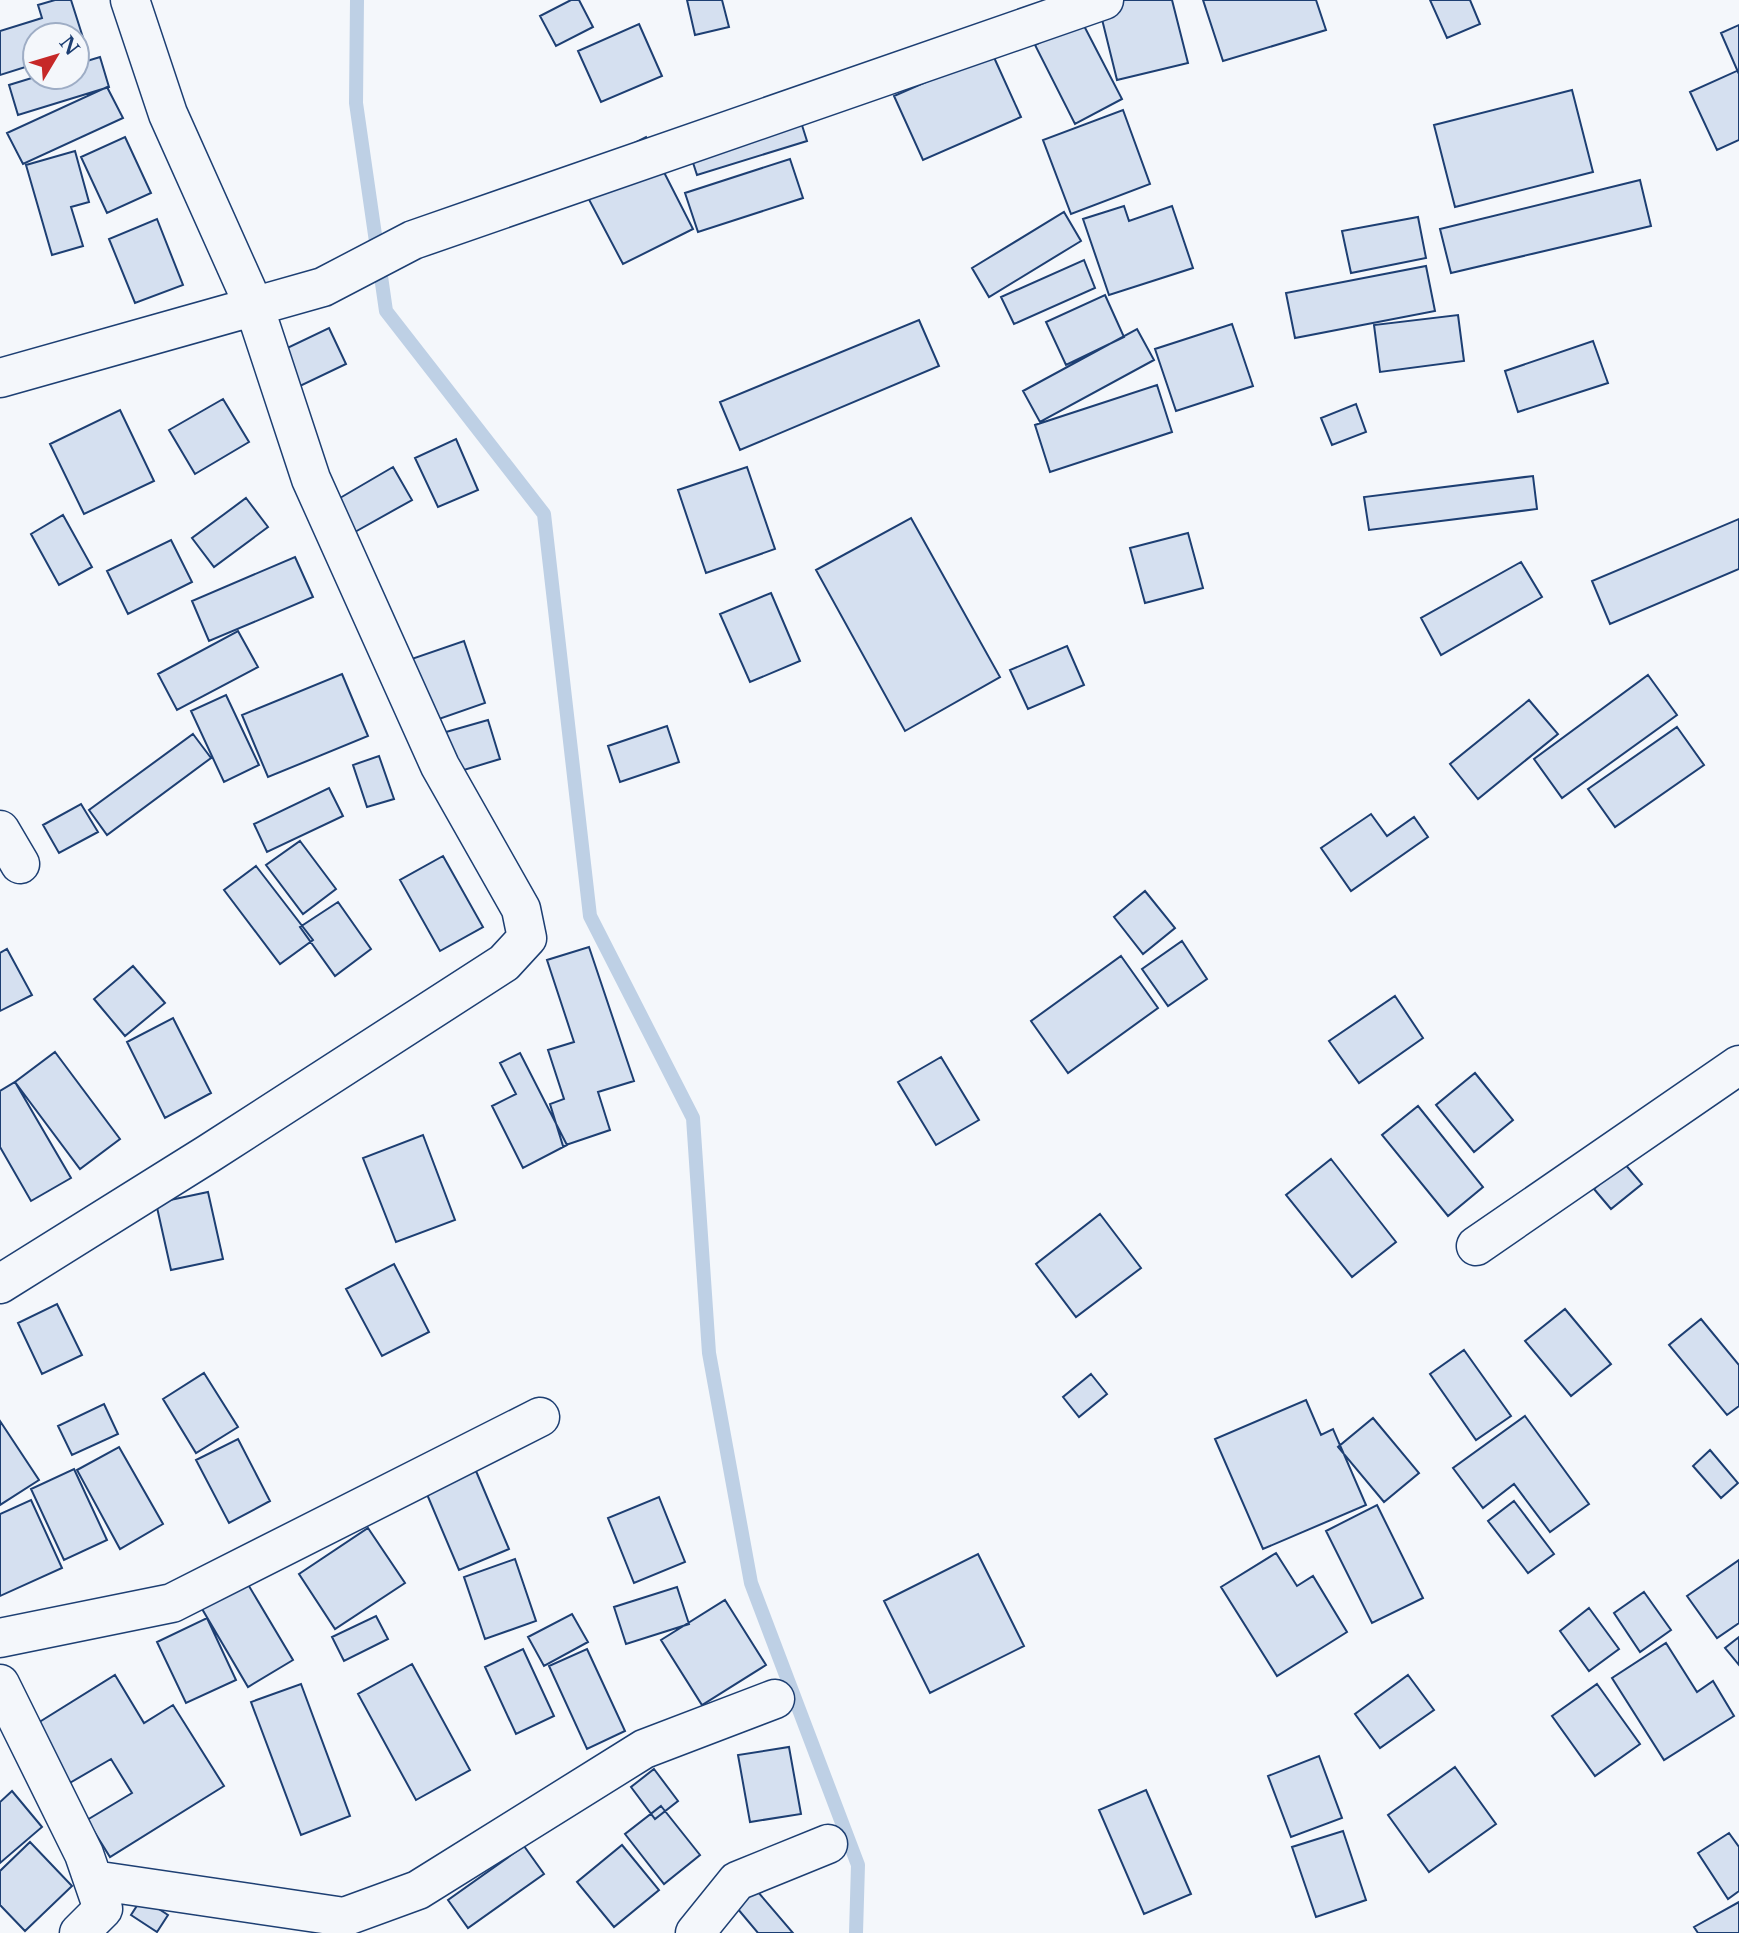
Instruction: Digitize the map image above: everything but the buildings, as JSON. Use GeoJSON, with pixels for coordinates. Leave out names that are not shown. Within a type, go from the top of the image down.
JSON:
{"type":"FeatureCollection","features":[{"type":"Feature","properties":{"kind":"street"},"geometry":{"type":"LineString","coordinates":[[0,1284],[208,1154],[503,963],[527,938],[521,909],[440,766],[311,479],[254,306],[167,114],[130,0]]}},
{"type":"Feature","properties":{"kind":"street"},"geometry":{"type":"LineString","coordinates":[[0,378],[323,287],[414,240],[1104,0]]}},
{"type":"Feature","properties":{"kind":"street"},"geometry":{"type":"LineString","coordinates":[[0,830],[20,864]]}},
{"type":"Feature","properties":{"kind":"street"},"geometry":{"type":"LineString","coordinates":[[1476,1246],[1739,1065]]}},
{"type":"Feature","properties":{"kind":"street"},"geometry":{"type":"LineString","coordinates":[[0,1638],[172,1603],[540,1417]]}},
{"type":"Feature","properties":{"kind":"street"},"geometry":{"type":"LineString","coordinates":[[0,1684],[83,1854],[103,1909],[79,1933]]}},
{"type":"Feature","properties":{"kind":"street"},"geometry":{"type":"LineString","coordinates":[[93,1880],[344,1917],[418,1890],[645,1749],[775,1699]]}},
{"type":"Feature","properties":{"kind":"street"},"geometry":{"type":"LineString","coordinates":[[695,1933],[737,1881],[828,1844]]}},
{"type":"Feature","properties":{"kind":"waterway"},"geometry":{"type":"LineString","coordinates":[[357,0],[356,103],[386,311],[544,514],[590,916],[693,1118],[709,1353],[751,1583],[858,1865],[856,1933]]}}]}
